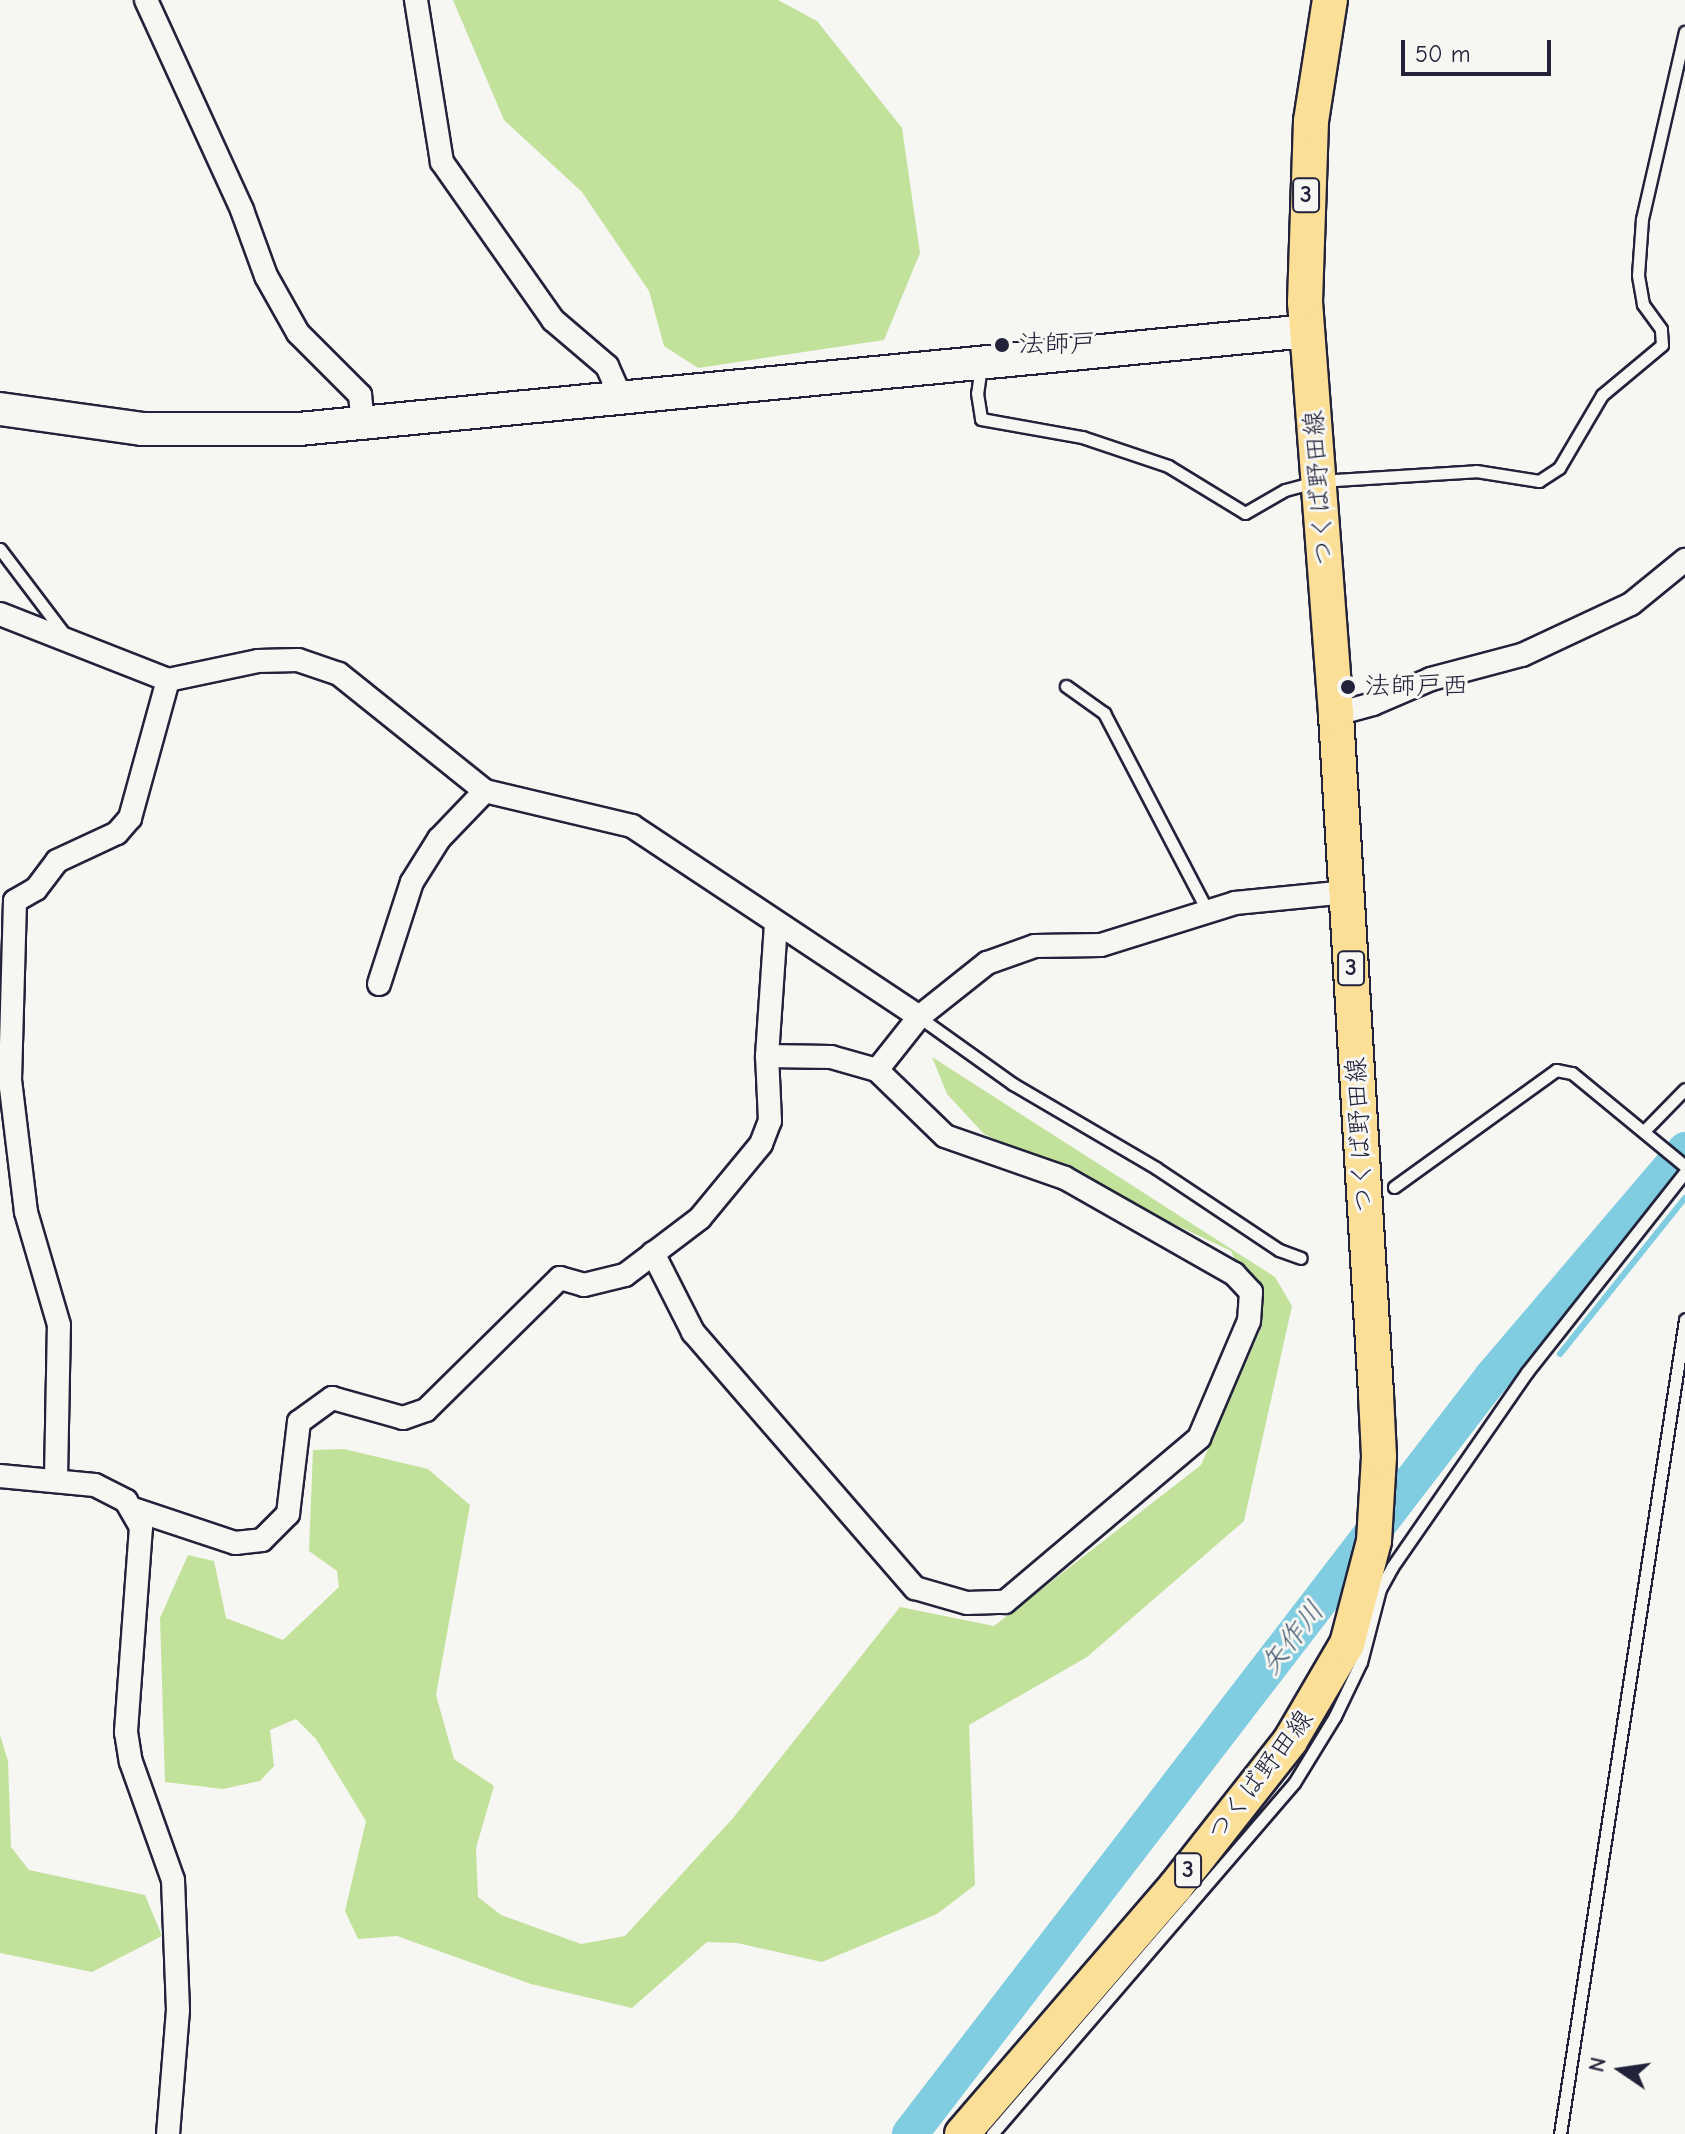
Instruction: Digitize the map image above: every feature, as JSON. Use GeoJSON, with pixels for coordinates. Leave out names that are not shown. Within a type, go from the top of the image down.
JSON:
{"type":"FeatureCollection","features":[{"type":"Feature","properties":{"kind":"main road","name":"つくば野田線"},"geometry":{"type":"LineString","coordinates":[[962,2134],[1247,1800],[1327,1685],[1369,1592],[1379,1456],[1336,714],[1307,331],[1306,189],[1319,59],[1330,0]]}},
{"type":"Feature","properties":{"kind":"street"},"geometry":{"type":"LineString","coordinates":[[146,0],[242,210],[266,276],[298,333],[360,395],[363,424]]}},
{"type":"Feature","properties":{"kind":"street"},"geometry":{"type":"LineString","coordinates":[[416,0],[442,162],[553,320],[607,366],[622,399]]}},
{"type":"Feature","properties":{"kind":"street"},"geometry":{"type":"LineString","coordinates":[[0,409],[85,424],[192,431],[363,424],[1307,331]]}},
{"type":"Feature","properties":{"kind":"street"},"geometry":{"type":"LineString","coordinates":[[1336,714],[1373,704],[1431,679],[1522,655],[1631,604],[1685,560]]}},
{"type":"Feature","properties":{"kind":"street"},"geometry":{"type":"LineString","coordinates":[[0,614],[168,680],[258,661],[298,660],[339,674],[485,791],[632,826],[776,925],[919,1017]]}},
{"type":"Feature","properties":{"kind":"street"},"geometry":{"type":"LineString","coordinates":[[56,1478],[59,1325],[26,1212],[10,1080],[15,901],[36,889],[57,861],[117,833],[130,818],[168,680]]}},
{"type":"Feature","properties":{"kind":"street"},"geometry":{"type":"LineString","coordinates":[[379,984],[412,882],[439,839],[485,791]]}},
{"type":"Feature","properties":{"kind":"street"},"geometry":{"type":"LineString","coordinates":[[877,1070],[919,1017],[987,963],[1035,946],[1101,945],[1207,910],[1347,892]]}},
{"type":"Feature","properties":{"kind":"street"},"geometry":{"type":"LineString","coordinates":[[0,1476],[56,1478],[95,1485],[133,1509],[235,1543],[262,1540],[288,1514],[299,1422],[332,1398],[403,1418],[426,1410],[560,1278],[584,1285],[625,1275],[700,1218],[761,1144],[770,1121],[767,1056],[776,925]]}},
{"type":"Feature","properties":{"kind":"street"},"geometry":{"type":"LineString","coordinates":[[653,1253],[693,1332],[915,1588],[967,1603],[1005,1602],[1199,1438],[1249,1321],[1251,1292],[1234,1274],[1065,1178],[945,1136],[877,1070],[831,1057],[767,1056]]}},
{"type":"Feature","properties":{"kind":"street"},"geometry":{"type":"LineString","coordinates":[[133,1509],[141,1527],[126,1732],[131,1762],[173,1880],[179,1948],[168,2134]]}},
{"type":"Feature","properties":{"kind":"lane"},"geometry":{"type":"LineString","coordinates":[[982,362],[977,393],[981,419],[1082,437],[1168,466],[1245,513],[1285,490],[1319,481],[1476,471],[1539,481],[1559,468],[1602,395],[1662,345],[1661,329],[1643,304],[1638,275],[1642,219],[1685,32]]}},
{"type":"Feature","properties":{"kind":"lane"},"geometry":{"type":"LineString","coordinates":[[0,549],[70,642]]}},
{"type":"Feature","properties":{"kind":"lane"},"geometry":{"type":"LineString","coordinates":[[1066,686],[1104,713],[1207,910]]}},
{"type":"Feature","properties":{"kind":"lane"},"geometry":{"type":"LineString","coordinates":[[919,1017],[937,1035],[1013,1084],[1156,1168],[1279,1250],[1301,1258]]}},
{"type":"Feature","properties":{"kind":"lane"},"geometry":{"type":"LineString","coordinates":[[992,2134],[1294,1783],[1335,1716],[1361,1662],[1369,1592],[1392,1567],[1527,1372],[1684,1167],[1649,1134],[1572,1073],[1556,1070],[1394,1187]]}},
{"type":"Feature","properties":{"kind":"lane"},"geometry":{"type":"LineString","coordinates":[[1649,1134],[1685,1089]]}},
{"type":"Feature","properties":{"kind":"lane"},"geometry":{"type":"LineString","coordinates":[[1560,2134],[1685,1320]]}},
{"type":"Feature","properties":{"kind":"green space"},"geometry":{"type":"Polygon","coordinates":[[[453,0],[778,0],[817,21],[902,128],[920,253],[884,340],[698,368],[664,346],[649,291],[582,192],[504,120],[453,0]]]}},
{"type":"Feature","properties":{"kind":"green space"},"geometry":{"type":"Polygon","coordinates":[[[932,1057],[1275,1277],[1292,1306],[1244,1521],[1087,1657],[969,1725],[975,1885],[937,1914],[822,1962],[737,1943],[707,1942],[632,2008],[531,1984],[397,1936],[358,1939],[345,1911],[366,1821],[316,1739],[296,1719],[270,1730],[274,1766],[260,1781],[223,1789],[165,1782],[160,1618],[188,1555],[214,1561],[226,1618],[283,1640],[339,1587],[337,1571],[309,1551],[313,1450],[344,1449],[428,1469],[470,1505],[436,1695],[454,1759],[494,1786],[476,1848],[478,1897],[501,1915],[581,1944],[625,1936],[733,1818],[900,1607],[994,1626],[1201,1465],[1262,1326],[1231,1251],[984,1134],[947,1094],[932,1057]]]}},
{"type":"Feature","properties":{"kind":"green space"},"geometry":{"type":"Polygon","coordinates":[[[0,1735],[8,1761],[11,1847],[29,1870],[145,1895],[162,1936],[92,1972],[0,1953],[0,1735]]]}},
{"type":"Feature","properties":{"kind":"waterway","name":"矢作川"},"geometry":{"type":"LineString","coordinates":[[910,2134],[1492,1377],[1685,1150]]}},
{"type":"Feature","properties":{"kind":"waterway"},"geometry":{"type":"LineString","coordinates":[[1560,1354],[1685,1198]]}},
{"type":"Feature","properties":{"kind":"place","name":"法師戸"},"geometry":{"type":"Point","coordinates":[1002,345]}},
{"type":"Feature","properties":{"kind":"place","name":"法師戸西"},"geometry":{"type":"Point","coordinates":[1348,687]}}]}
